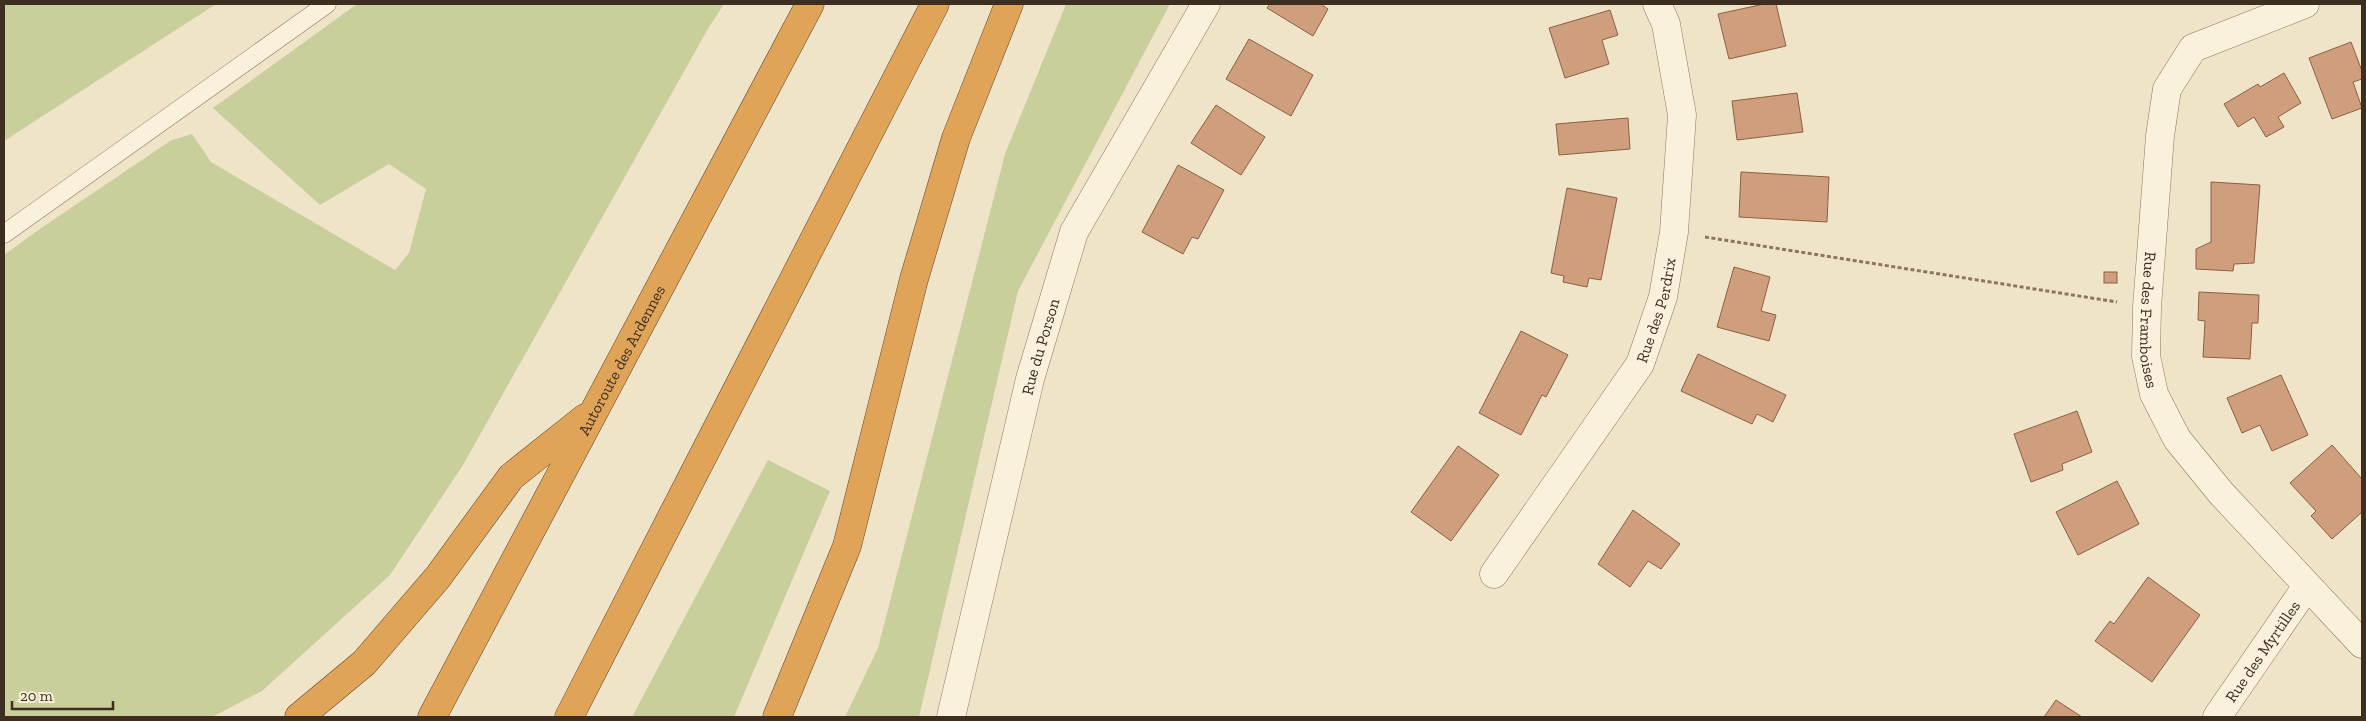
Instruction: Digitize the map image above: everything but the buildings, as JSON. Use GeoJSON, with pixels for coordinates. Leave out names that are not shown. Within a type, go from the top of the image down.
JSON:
{"type":"FeatureCollection","features":[{"type":"Feature","properties":{"kind":"highway","name":"Autoroute des Ardennes"},"geometry":{"type":"LineString","coordinates":[[432,717],[810,4]]}},
{"type":"Feature","properties":{"kind":"highway"},"geometry":{"type":"LineString","coordinates":[[568,717],[935,4]]}},
{"type":"Feature","properties":{"kind":"highway"},"geometry":{"type":"LineString","coordinates":[[777,717],[847,546],[914,279],[956,138],[1008,4]]}},
{"type":"Feature","properties":{"kind":"highway"},"geometry":{"type":"LineString","coordinates":[[298,717],[364,663],[438,577],[511,477],[592,413]]}},
{"type":"Feature","properties":{"kind":"street","name":"Rue du Porson"},"geometry":{"type":"LineString","coordinates":[[951,717],[1030,379],[1074,232],[1206,4]]}},
{"type":"Feature","properties":{"kind":"street","name":"Rue des Perdrix"},"geometry":{"type":"LineString","coordinates":[[1494,574],[1640,364],[1663,297],[1674,232],[1682,115],[1666,24],[1658,4]]}},
{"type":"Feature","properties":{"kind":"street","name":"Rue des Framboises"},"geometry":{"type":"LineString","coordinates":[[2305,4],[2193,48],[2167,89],[2160,136],[2147,307],[2146,356],[2154,394],[2177,439],[2221,493],[2362,644]]}},
{"type":"Feature","properties":{"kind":"street","name":"Rue des Myrtilles"},"geometry":{"type":"LineString","coordinates":[[2217,717],[2307,586]]}},
{"type":"Feature","properties":{"kind":"lane"},"geometry":{"type":"LineString","coordinates":[[4,234],[327,4]]}},
{"type":"Feature","properties":{"kind":"path"},"geometry":{"type":"LineString","coordinates":[[1674,232],[2147,307]]}},
{"type":"Feature","properties":{"kind":"green space"},"geometry":{"type":"Polygon","coordinates":[[[4,4],[216,4],[4,141],[4,4]]]}},
{"type":"Feature","properties":{"kind":"green space"},"geometry":{"type":"Polygon","coordinates":[[[357,4],[724,4],[709,27],[463,465],[390,575],[262,691],[212,717],[4,717],[4,255],[170,141],[192,134],[211,162],[395,270],[409,253],[426,189],[389,164],[320,205],[213,108],[357,4]]]}},
{"type":"Feature","properties":{"kind":"green space"},"geometry":{"type":"Polygon","coordinates":[[[1066,4],[1170,4],[1018,291],[919,717],[845,717],[878,648],[1005,154],[1066,4]]]}},
{"type":"Feature","properties":{"kind":"green space"},"geometry":{"type":"Polygon","coordinates":[[[768,460],[830,491],[734,717],[632,717],[768,460]]]}}]}
